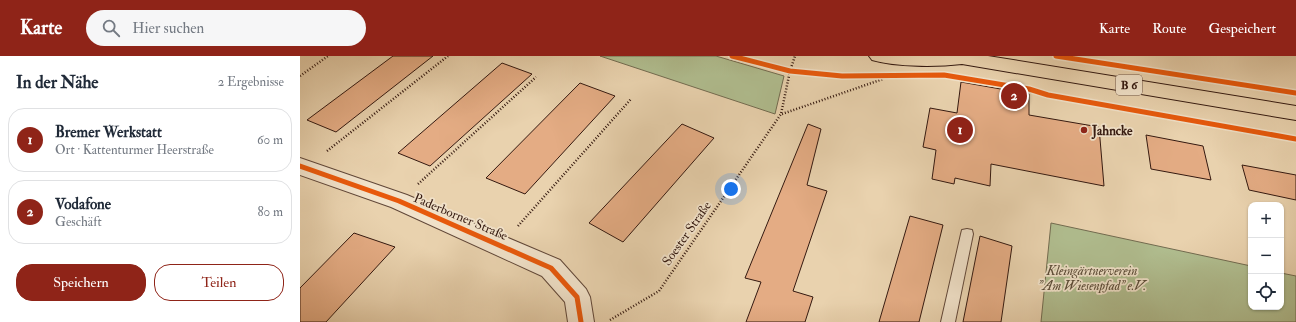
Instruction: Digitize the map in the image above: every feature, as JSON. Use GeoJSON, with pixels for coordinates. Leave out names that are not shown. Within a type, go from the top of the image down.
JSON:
{"type":"FeatureCollection","features":[{"type":"Feature","properties":{"kind":"main road","name":"B 6"},"geometry":{"type":"LineString","coordinates":[[878,56],[913,59],[957,57],[1296,113]]}},
{"type":"Feature","properties":{"kind":"street","name":"Paderborner Straße"},"geometry":{"type":"LineString","coordinates":[[303,166],[398,201],[551,268],[577,297],[581,322]]}},
{"type":"Feature","properties":{"kind":"lane"},"geometry":{"type":"LineString","coordinates":[[948,322],[967,234]]}},
{"type":"Feature","properties":{"kind":"path"},"geometry":{"type":"LineString","coordinates":[[300,76],[328,56]]}},
{"type":"Feature","properties":{"kind":"path"},"geometry":{"type":"LineString","coordinates":[[303,166],[448,56]]}},
{"type":"Feature","properties":{"kind":"path"},"geometry":{"type":"LineString","coordinates":[[398,201],[536,77]]}},
{"type":"Feature","properties":{"kind":"path"},"geometry":{"type":"LineString","coordinates":[[781,114],[884,79]]}},
{"type":"Feature","properties":{"kind":"path"},"geometry":{"type":"LineString","coordinates":[[501,245],[631,99]]}},
{"type":"Feature","properties":{"kind":"green space"},"geometry":{"type":"Polygon","coordinates":[[[600,56],[716,56],[784,76],[775,114],[600,56]]]}},
{"type":"Feature","properties":{"kind":"green space","name":"Kleingärtnerverein \"Am Wiesenpfad\" e.V."},"geometry":{"type":"Polygon","coordinates":[[[1051,223],[1248,265],[1248,310],[1284,310],[1284,274],[1296,276],[1296,322],[1041,322],[1051,223]]]}},
{"type":"Feature","properties":{"kind":"building"},"geometry":{"type":"Polygon","coordinates":[[[393,56],[433,56],[336,132],[307,120],[393,56]]]}},
{"type":"Feature","properties":{"kind":"building"},"geometry":{"type":"Polygon","coordinates":[[[502,63],[532,74],[430,166],[398,153],[502,63]]]}},
{"type":"Feature","properties":{"kind":"building"},"geometry":{"type":"Polygon","coordinates":[[[961,82],[1029,94],[1029,115],[1099,127],[1104,186],[991,164],[990,186],[955,178],[954,184],[932,179],[936,150],[923,147],[930,108],[957,113],[961,82]]]}},
{"type":"Feature","properties":{"kind":"building"},"geometry":{"type":"Polygon","coordinates":[[[580,83],[615,96],[525,194],[486,178],[580,83]]]}},
{"type":"Feature","properties":{"kind":"building"},"geometry":{"type":"Polygon","coordinates":[[[682,124],[714,138],[623,242],[589,223],[682,124]]]}},
{"type":"Feature","properties":{"kind":"building"},"geometry":{"type":"Polygon","coordinates":[[[808,124],[821,129],[807,185],[827,191],[793,291],[813,297],[805,322],[746,322],[761,282],[745,278],[808,124]]]}},
{"type":"Feature","properties":{"kind":"building"},"geometry":{"type":"Polygon","coordinates":[[[1146,135],[1203,146],[1211,180],[1151,169],[1146,135]]]}},
{"type":"Feature","properties":{"kind":"building"},"geometry":{"type":"Polygon","coordinates":[[[1242,165],[1296,175],[1296,200],[1249,190],[1242,165]]]}},
{"type":"Feature","properties":{"kind":"building"},"geometry":{"type":"Polygon","coordinates":[[[910,216],[943,225],[919,322],[879,322],[910,216]]]}},
{"type":"Feature","properties":{"kind":"building"},"geometry":{"type":"Polygon","coordinates":[[[354,233],[395,247],[326,322],[300,322],[300,288],[354,233]]]}},
{"type":"Feature","properties":{"kind":"building"},"geometry":{"type":"Polygon","coordinates":[[[980,236],[1012,246],[1001,322],[963,322],[980,236]]]}},
{"type":"Feature","properties":{"kind":"cycle path"},"geometry":{"type":"LineString","coordinates":[[732,56],[790,71],[842,76],[944,75],[1029,89],[1048,95],[1296,139]]}},
{"type":"Feature","properties":{"kind":"cycle path"},"geometry":{"type":"LineString","coordinates":[[1056,56],[1296,93]]}},
{"type":"Feature","properties":{"kind":"cycle path"},"geometry":{"type":"LineString","coordinates":[[300,166],[399,201],[551,268],[577,297],[581,322]]}},
{"type":"Feature","properties":{"kind":"place","name":"Vodafone"},"geometry":{"type":"Point","coordinates":[1014,96]}},
{"type":"Feature","properties":{"kind":"place","name":"Bremer Werkstatt"},"geometry":{"type":"Point","coordinates":[960,130]}},
{"type":"Feature","properties":{"kind":"place","name":"Jahncke"},"geometry":{"type":"Point","coordinates":[1084,130]}}]}
